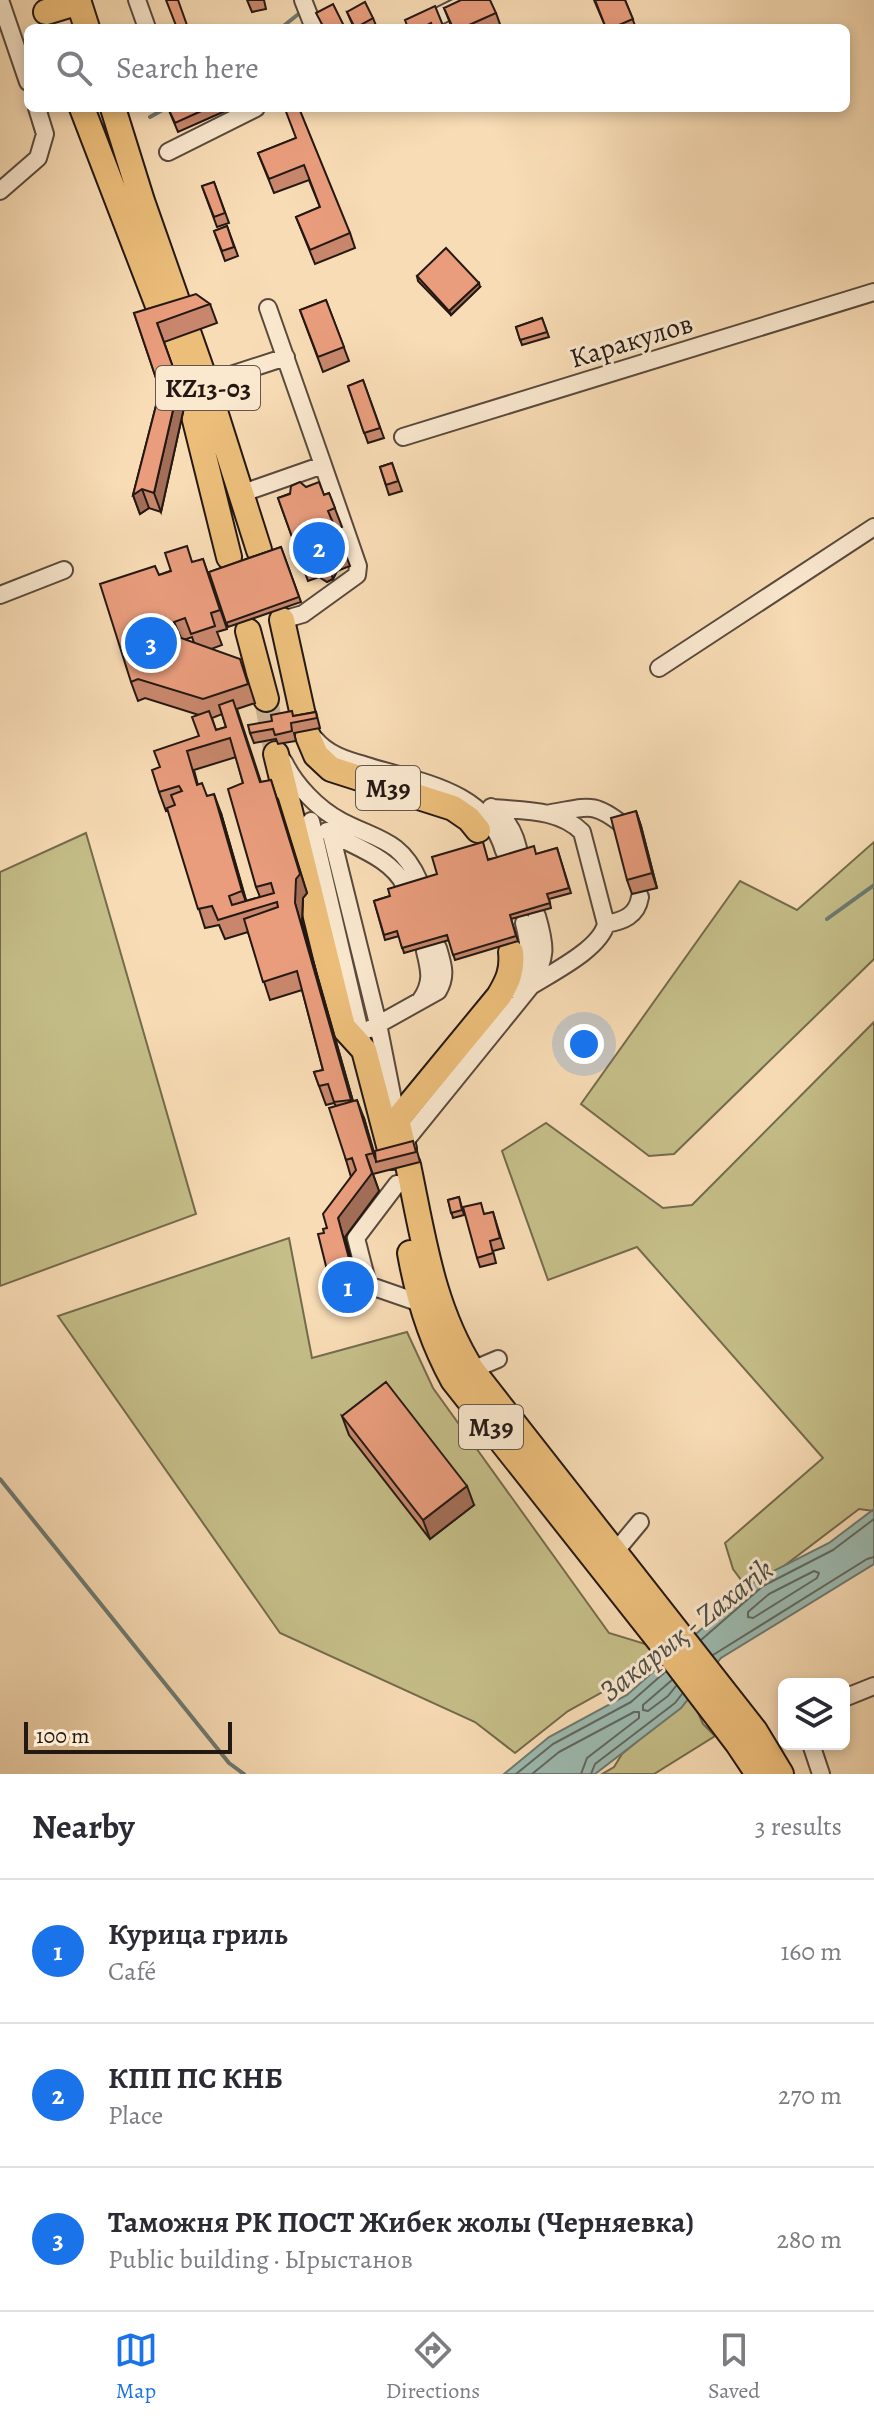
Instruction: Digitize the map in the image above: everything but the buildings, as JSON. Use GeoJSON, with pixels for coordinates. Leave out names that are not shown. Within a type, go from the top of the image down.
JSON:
{"type":"FeatureCollection","features":[{"type":"Feature","properties":{"kind":"highway"},"geometry":{"type":"LineString","coordinates":[[47,13],[78,1],[86,24]]}},
{"type":"Feature","properties":{"kind":"highway","name":"KZ13-03"},"geometry":{"type":"LineString","coordinates":[[84,112],[142,233],[206,383],[259,550]]}},
{"type":"Feature","properties":{"kind":"highway","name":"KZ13-03"},"geometry":{"type":"LineString","coordinates":[[114,112],[165,324],[193,412],[229,557]]}},
{"type":"Feature","properties":{"kind":"highway","name":"M39"},"geometry":{"type":"LineString","coordinates":[[282,620],[306,728],[316,755],[331,769],[453,808],[478,830]]}},
{"type":"Feature","properties":{"kind":"highway"},"geometry":{"type":"LineString","coordinates":[[248,631],[266,699]]}},
{"type":"Feature","properties":{"kind":"highway","name":"M39"},"geometry":{"type":"LineString","coordinates":[[274,746],[343,1027],[363,1042],[400,1156],[442,1312],[472,1370],[615,1552],[673,1641]]}},
{"type":"Feature","properties":{"kind":"highway"},"geometry":{"type":"LineString","coordinates":[[400,1156],[460,1043],[499,996],[510,977],[513,965],[511,952]]}},
{"type":"Feature","properties":{"kind":"highway","name":"M39"},"geometry":{"type":"LineString","coordinates":[[400,1156],[420,1303],[440,1356],[453,1380],[673,1641],[709,1689],[755,1731],[773,1773]]}},
{"type":"Feature","properties":{"kind":"street"},"geometry":{"type":"LineString","coordinates":[[0,0],[24,70]]}},
{"type":"Feature","properties":{"kind":"street"},"geometry":{"type":"LineString","coordinates":[[137,0],[146,24]]}},
{"type":"Feature","properties":{"kind":"street"},"geometry":{"type":"LineString","coordinates":[[303,0],[312,24]]}},
{"type":"Feature","properties":{"kind":"street"},"geometry":{"type":"LineString","coordinates":[[423,24],[471,0]]}},
{"type":"Feature","properties":{"kind":"street"},"geometry":{"type":"LineString","coordinates":[[0,191],[38,158],[45,134],[38,112]]}},
{"type":"Feature","properties":{"kind":"street"},"geometry":{"type":"LineString","coordinates":[[168,152],[248,112]]}},
{"type":"Feature","properties":{"kind":"street","name":"Каракулов"},"geometry":{"type":"LineString","coordinates":[[403,437],[874,292]]}},
{"type":"Feature","properties":{"kind":"street"},"geometry":{"type":"LineString","coordinates":[[268,308],[358,566],[357,575],[303,614],[282,620]]}},
{"type":"Feature","properties":{"kind":"street"},"geometry":{"type":"LineString","coordinates":[[206,383],[286,357]]}},
{"type":"Feature","properties":{"kind":"street"},"geometry":{"type":"LineString","coordinates":[[240,494],[323,465]]}},
{"type":"Feature","properties":{"kind":"street"},"geometry":{"type":"LineString","coordinates":[[659,668],[874,527]]}},
{"type":"Feature","properties":{"kind":"street"},"geometry":{"type":"LineString","coordinates":[[0,595],[64,570]]}},
{"type":"Feature","properties":{"kind":"street"},"geometry":{"type":"LineString","coordinates":[[306,728],[321,746],[334,755],[493,808],[549,813],[592,806],[623,825]]}},
{"type":"Feature","properties":{"kind":"street"},"geometry":{"type":"LineString","coordinates":[[274,746],[304,791],[339,820],[394,845],[411,862],[412,884],[385,862],[311,821],[287,796]]}},
{"type":"Feature","properties":{"kind":"street"},"geometry":{"type":"LineString","coordinates":[[468,800],[491,822],[511,850],[515,836],[504,817],[493,808]]}},
{"type":"Feature","properties":{"kind":"street"},"geometry":{"type":"LineString","coordinates":[[531,986],[595,944],[604,933],[606,924],[582,832],[573,823],[549,813]]}},
{"type":"Feature","properties":{"kind":"street"},"geometry":{"type":"LineString","coordinates":[[311,821],[363,1042]]}},
{"type":"Feature","properties":{"kind":"street"},"geometry":{"type":"LineString","coordinates":[[331,834],[378,1024],[400,1156]]}},
{"type":"Feature","properties":{"kind":"street"},"geometry":{"type":"LineString","coordinates":[[606,924],[625,921],[639,905],[640,897]]}},
{"type":"Feature","properties":{"kind":"street"},"geometry":{"type":"LineString","coordinates":[[420,1303],[368,1285],[356,1238],[400,1156],[531,986],[543,964],[545,948],[530,919],[530,960],[524,978],[482,1030],[475,1037],[460,1043]]}},
{"type":"Feature","properties":{"kind":"street"},"geometry":{"type":"LineString","coordinates":[[363,1042],[378,1024],[438,991],[445,972],[432,950]]}},
{"type":"Feature","properties":{"kind":"street"},"geometry":{"type":"LineString","coordinates":[[472,1370],[498,1359]]}},
{"type":"Feature","properties":{"kind":"street"},"geometry":{"type":"LineString","coordinates":[[615,1552],[640,1522]]}},
{"type":"Feature","properties":{"kind":"street"},"geometry":{"type":"LineString","coordinates":[[850,1696],[874,1686]]}},
{"type":"Feature","properties":{"kind":"street"},"geometry":{"type":"LineString","coordinates":[[813,1750],[821,1774]]}},
{"type":"Feature","properties":{"kind":"shaded area"},"geometry":{"type":"Polygon","coordinates":[[[86,833],[196,1214],[0,1286],[0,872],[86,833]]]}},
{"type":"Feature","properties":{"kind":"shaded area"},"geometry":{"type":"Polygon","coordinates":[[[874,842],[874,959],[674,1154],[649,1156],[581,1104],[740,881],[797,910],[874,842]]]}},
{"type":"Feature","properties":{"kind":"shaded area"},"geometry":{"type":"Polygon","coordinates":[[[874,1022],[874,1511],[859,1509],[750,1592],[733,1569],[725,1543],[823,1458],[637,1247],[548,1280],[502,1151],[546,1123],[663,1208],[692,1205],[874,1022]]]}},
{"type":"Feature","properties":{"kind":"shaded area"},"geometry":{"type":"Polygon","coordinates":[[[289,1238],[312,1358],[407,1332],[433,1388],[609,1633],[652,1646],[662,1659],[568,1711],[515,1753],[475,1722],[280,1633],[58,1316],[289,1238]]]}},
{"type":"Feature","properties":{"kind":"shaded area"},"geometry":{"type":"Polygon","coordinates":[[[691,1697],[703,1724],[715,1736],[654,1774],[602,1774],[614,1767],[622,1754],[691,1697]]]}},
{"type":"Feature","properties":{"kind":"water"},"geometry":{"type":"Polygon","coordinates":[[[874,1509],[874,1564],[721,1658],[681,1708],[595,1774],[504,1774],[549,1737],[627,1695],[758,1579],[829,1543],[874,1509]]]}},
{"type":"Feature","properties":{"kind":"waterway"},"geometry":{"type":"LineString","coordinates":[[286,24],[301,12]]}},
{"type":"Feature","properties":{"kind":"waterway"},"geometry":{"type":"LineString","coordinates":[[150,117],[159,112]]}},
{"type":"Feature","properties":{"kind":"waterway"},"geometry":{"type":"LineString","coordinates":[[827,919],[874,885]]}},
{"type":"Feature","properties":{"kind":"waterway"},"geometry":{"type":"LineString","coordinates":[[0,1479],[229,1763],[244,1774]]}},
{"type":"Feature","properties":{"kind":"tunnel"},"geometry":{"type":"LineString","coordinates":[[266,699],[276,754]]}},
{"type":"Feature","properties":{"kind":"place","name":"КПП ПС КНБ"},"geometry":{"type":"Point","coordinates":[319,548]}},
{"type":"Feature","properties":{"kind":"place","name":"Таможня РК ПОСТ Жибек жолы (Черняевка)"},"geometry":{"type":"Point","coordinates":[151,643]}},
{"type":"Feature","properties":{"kind":"place","name":"Курица гриль"},"geometry":{"type":"Point","coordinates":[348,1287]}},
{"type":"Feature","properties":{"kind":"water label","name":"Закарық - Zaxarik"},"geometry":{"type":"Point","coordinates":[686,1630]}}]}
